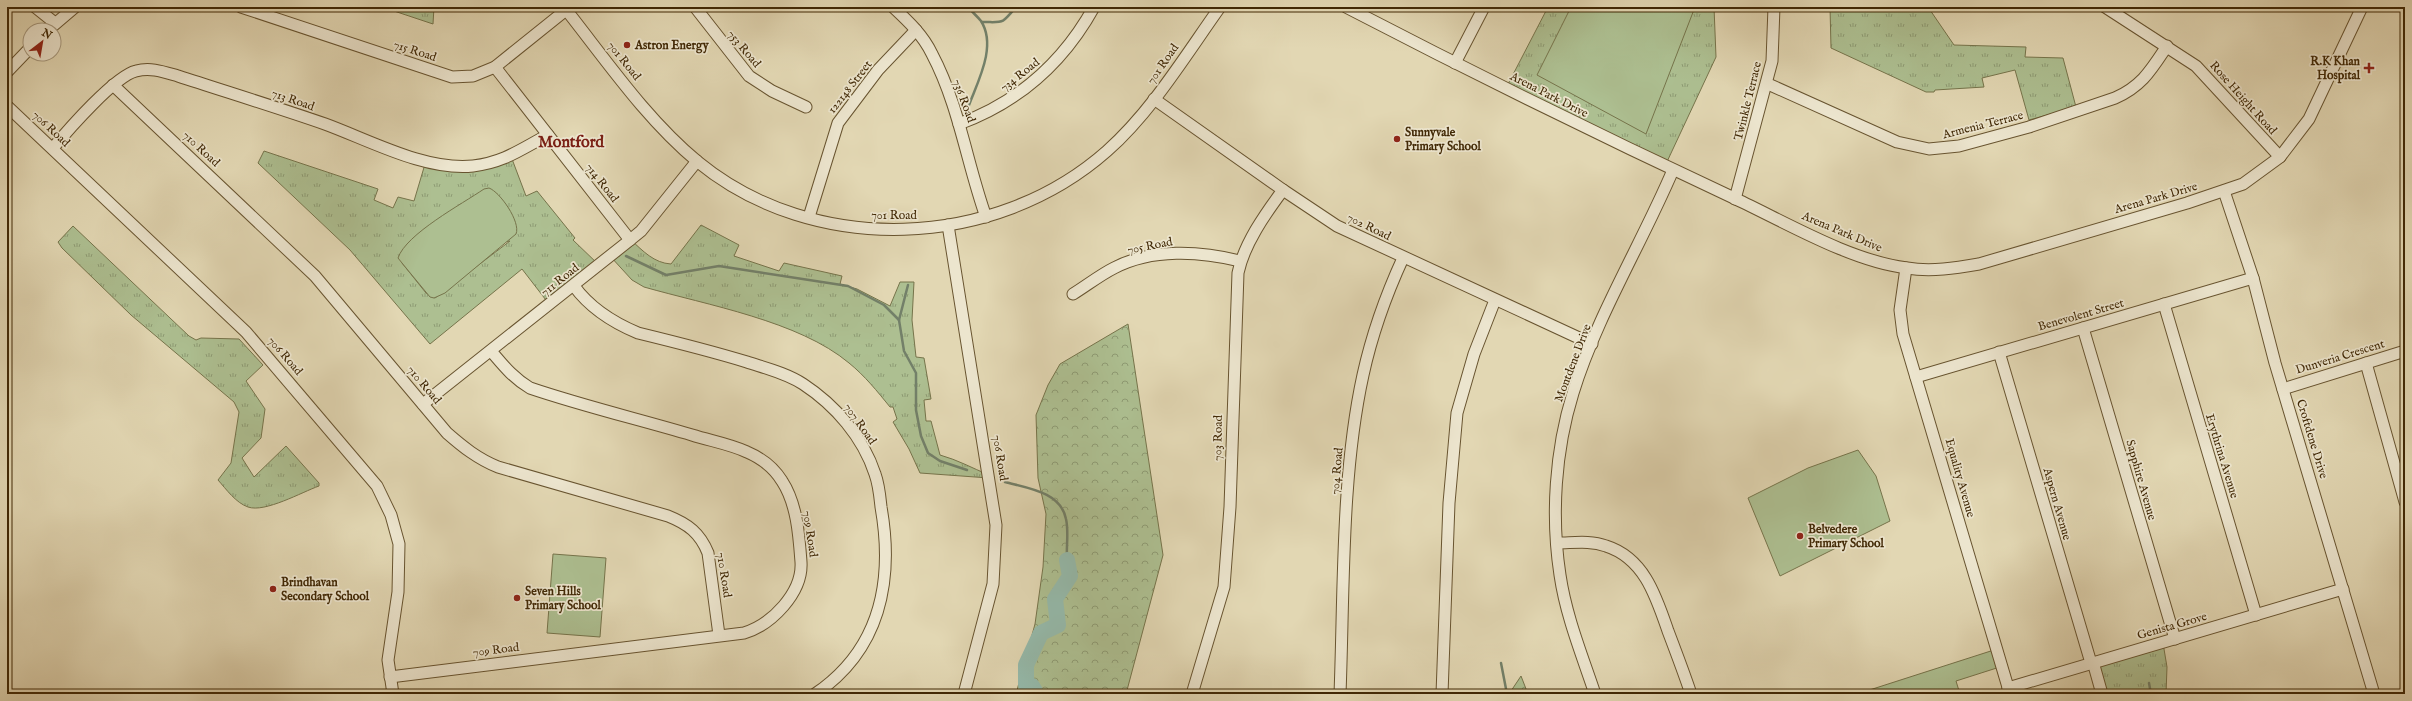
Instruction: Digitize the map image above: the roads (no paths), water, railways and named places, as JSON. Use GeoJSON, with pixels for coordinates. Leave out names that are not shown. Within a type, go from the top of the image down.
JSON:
{"type":"FeatureCollection","features":[{"type":"Feature","properties":{"kind":"street"},"geometry":{"type":"LineString","coordinates":[[35,7],[48,22]]}},
{"type":"Feature","properties":{"kind":"street"},"geometry":{"type":"LineString","coordinates":[[57,22],[75,7]]}},
{"type":"Feature","properties":{"kind":"street","name":"715 Road"},"geometry":{"type":"LineString","coordinates":[[241,7],[452,76],[473,76],[495,67],[565,8]]}},
{"type":"Feature","properties":{"kind":"street","name":"753 Road"},"geometry":{"type":"LineString","coordinates":[[695,7],[749,76],[768,89],[806,107]]}},
{"type":"Feature","properties":{"kind":"street","name":"736 Road"},"geometry":{"type":"LineString","coordinates":[[893,7],[916,30],[932,54],[959,124],[986,217]]}},
{"type":"Feature","properties":{"kind":"street","name":"734 Road"},"geometry":{"type":"LineString","coordinates":[[959,124],[1015,97],[1043,76],[1086,23],[1094,7]]}},
{"type":"Feature","properties":{"kind":"street","name":"701 Road"},"geometry":{"type":"LineString","coordinates":[[565,8],[655,119],[697,161],[722,180],[772,205],[809,217],[839,224],[882,229],[948,225],[986,217],[1020,206],[1072,178],[1121,138],[1154,99],[1220,7]]}},
{"type":"Feature","properties":{"kind":"street","name":"Arena Park Drive"},"geometry":{"type":"LineString","coordinates":[[1346,7],[1673,170],[1855,254],[1906,268],[1938,269],[1979,264],[2224,192],[2243,184],[2280,157],[2309,119],[2362,7]]}},
{"type":"Feature","properties":{"kind":"street"},"geometry":{"type":"LineString","coordinates":[[1455,62],[1484,7]]}},
{"type":"Feature","properties":{"kind":"street","name":"Twinkle Terrace"},"geometry":{"type":"LineString","coordinates":[[1735,198],[1768,84],[1772,60],[1774,7]]}},
{"type":"Feature","properties":{"kind":"street","name":"Rose Height Road"},"geometry":{"type":"LineString","coordinates":[[2105,7],[2196,66],[2208,77],[2280,157]]}},
{"type":"Feature","properties":{"kind":"street","name":"122148 Street"},"geometry":{"type":"LineString","coordinates":[[809,217],[838,123],[878,70],[916,30]]}},
{"type":"Feature","properties":{"kind":"street","name":"Armenia Terrace"},"geometry":{"type":"LineString","coordinates":[[1768,84],[1902,144],[1919,149],[1940,149],[2029,127],[2126,93],[2146,77],[2166,46]]}},
{"type":"Feature","properties":{"kind":"street"},"geometry":{"type":"LineString","coordinates":[[7,72],[22,56]]}},
{"type":"Feature","properties":{"kind":"street","name":"714 Road"},"geometry":{"type":"LineString","coordinates":[[495,67],[630,240]]}},
{"type":"Feature","properties":{"kind":"street","name":"713 Road"},"geometry":{"type":"LineString","coordinates":[[52,148],[113,86],[127,74],[136,71],[157,70],[325,124],[413,157],[445,165],[473,166],[504,159],[520,152],[548,135]]}},
{"type":"Feature","properties":{"kind":"street","name":"710 Road"},"geometry":{"type":"LineString","coordinates":[[113,86],[315,276],[447,433],[482,460],[537,480],[668,516],[685,522],[695,530],[704,542],[708,553],[719,636]]}},
{"type":"Feature","properties":{"kind":"street","name":"702 Road"},"geometry":{"type":"LineString","coordinates":[[1154,99],[1283,190],[1337,226],[1403,258],[1592,344]]}},
{"type":"Feature","properties":{"kind":"street","name":"706 Road"},"geometry":{"type":"LineString","coordinates":[[7,106],[246,332],[377,486],[391,515],[399,544],[399,573],[388,660],[393,694]]}},
{"type":"Feature","properties":{"kind":"street","name":"711 Road"},"geometry":{"type":"LineString","coordinates":[[423,404],[574,286],[641,231],[697,161]]}},
{"type":"Feature","properties":{"kind":"street","name":"Montdene Drive"},"geometry":{"type":"LineString","coordinates":[[1595,694],[1568,611],[1560,576],[1557,543],[1557,470],[1562,436],[1573,393],[1592,344],[1673,170]]}},
{"type":"Feature","properties":{"kind":"street","name":"703 Road"},"geometry":{"type":"LineString","coordinates":[[1192,694],[1224,587],[1230,507],[1236,292],[1240,261],[1265,215],[1283,190]]}},
{"type":"Feature","properties":{"kind":"street","name":"Croftdene Drive"},"geometry":{"type":"LineString","coordinates":[[2224,192],[2253,278],[2283,389],[2344,589],[2374,694]]}},
{"type":"Feature","properties":{"kind":"street","name":"706 Road"},"geometry":{"type":"LineString","coordinates":[[948,225],[996,525],[993,584],[964,694]]}},
{"type":"Feature","properties":{"kind":"street","name":"705 Road"},"geometry":{"type":"LineString","coordinates":[[1073,294],[1115,267],[1139,259],[1190,252],[1240,261]]}},
{"type":"Feature","properties":{"kind":"street","name":"704 Road"},"geometry":{"type":"LineString","coordinates":[[1340,694],[1345,545],[1356,413],[1372,337],[1403,258]]}},
{"type":"Feature","properties":{"kind":"street","name":"Equality Avenue"},"geometry":{"type":"LineString","coordinates":[[1906,268],[1900,310],[1901,323],[2009,691]]}},
{"type":"Feature","properties":{"kind":"street","name":"Benevolent Street"},"geometry":{"type":"LineString","coordinates":[[1916,377],[2253,278]]}},
{"type":"Feature","properties":{"kind":"street","name":"707 Road"},"geometry":{"type":"LineString","coordinates":[[574,286],[595,308],[622,326],[638,333],[751,363],[780,373],[801,383],[832,407],[858,441],[876,475],[884,521],[887,568],[883,598],[874,625],[847,666],[828,685],[815,694]]}},
{"type":"Feature","properties":{"kind":"street"},"geometry":{"type":"LineString","coordinates":[[1442,694],[1449,503],[1457,413],[1474,354],[1495,300]]}},
{"type":"Feature","properties":{"kind":"street","name":"Erythrina Avenue"},"geometry":{"type":"LineString","coordinates":[[2164,304],[2256,615]]}},
{"type":"Feature","properties":{"kind":"street","name":"Sapphire Avenue"},"geometry":{"type":"LineString","coordinates":[[2083,328],[2175,639]]}},
{"type":"Feature","properties":{"kind":"street","name":"709 Road"},"geometry":{"type":"LineString","coordinates":[[390,677],[744,633],[756,629],[769,621],[786,603],[797,582],[801,566],[798,526],[789,495],[782,480],[770,467],[747,452],[530,388],[518,382],[505,369],[491,351]]}},
{"type":"Feature","properties":{"kind":"street","name":"Dunveria Crescent"},"geometry":{"type":"LineString","coordinates":[[2283,389],[2405,351]]}},
{"type":"Feature","properties":{"kind":"street","name":"Aspern Avenue"},"geometry":{"type":"LineString","coordinates":[[1999,352],[2102,694]]}},
{"type":"Feature","properties":{"kind":"street"},"geometry":{"type":"LineString","coordinates":[[2366,363],[2405,502]]}},
{"type":"Feature","properties":{"kind":"street"},"geometry":{"type":"LineString","coordinates":[[1557,543],[1590,542],[1606,546],[1632,561],[1639,568],[1652,588],[1691,694]]}},
{"type":"Feature","properties":{"kind":"street","name":"Genista Grove"},"geometry":{"type":"LineString","coordinates":[[2009,691],[2092,662],[2344,589]]}},
{"type":"Feature","properties":{"kind":"waterway"},"geometry":{"type":"LineString","coordinates":[[968,7],[981,21],[987,41],[987,52],[981,74],[969,105]]}},
{"type":"Feature","properties":{"kind":"waterway"},"geometry":{"type":"LineString","coordinates":[[982,22],[1002,21],[1016,7]]}},
{"type":"Feature","properties":{"kind":"waterway"},"geometry":{"type":"LineString","coordinates":[[626,256],[666,275],[719,266],[848,286],[884,305],[899,320]]}},
{"type":"Feature","properties":{"kind":"waterway"},"geometry":{"type":"LineString","coordinates":[[908,285],[899,320],[904,351],[916,373],[916,410],[921,436],[928,453],[940,461],[967,470]]}},
{"type":"Feature","properties":{"kind":"waterway"},"geometry":{"type":"LineString","coordinates":[[1005,482],[1033,489],[1042,493],[1050,497],[1063,510],[1067,524],[1067,560]]}},
{"type":"Feature","properties":{"kind":"waterway"},"geometry":{"type":"LineString","coordinates":[[1033,694],[1035,691],[1032,686],[1026,684],[1026,665],[1041,633],[1058,625],[1055,599],[1070,576],[1067,560]]}},
{"type":"Feature","properties":{"kind":"waterway"},"geometry":{"type":"LineString","coordinates":[[1501,663],[1507,694]]}},
{"type":"Feature","properties":{"kind":"waterway"},"geometry":{"type":"LineString","coordinates":[[2149,683],[2151,694]]}},
{"type":"Feature","properties":{"kind":"place","name":"Astron Energy"},"geometry":{"type":"Point","coordinates":[627,45]}},
{"type":"Feature","properties":{"kind":"place","name":"R.K Khan Hospital"},"geometry":{"type":"Point","coordinates":[2369,68]}},
{"type":"Feature","properties":{"kind":"place","name":"Sunnyvale Primary School"},"geometry":{"type":"Point","coordinates":[1397,139]}},
{"type":"Feature","properties":{"kind":"place","name":"Belvedere Primary School"},"geometry":{"type":"Point","coordinates":[1800,536]}},
{"type":"Feature","properties":{"kind":"place","name":"Brindhavan Secondary School"},"geometry":{"type":"Point","coordinates":[273,589]}},
{"type":"Feature","properties":{"kind":"place","name":"Seven Hills Primary School"},"geometry":{"type":"Point","coordinates":[517,598]}},
{"type":"Feature","properties":{"kind":"district","name":"Montford"},"geometry":{"type":"Point","coordinates":[571,143]}}]}
